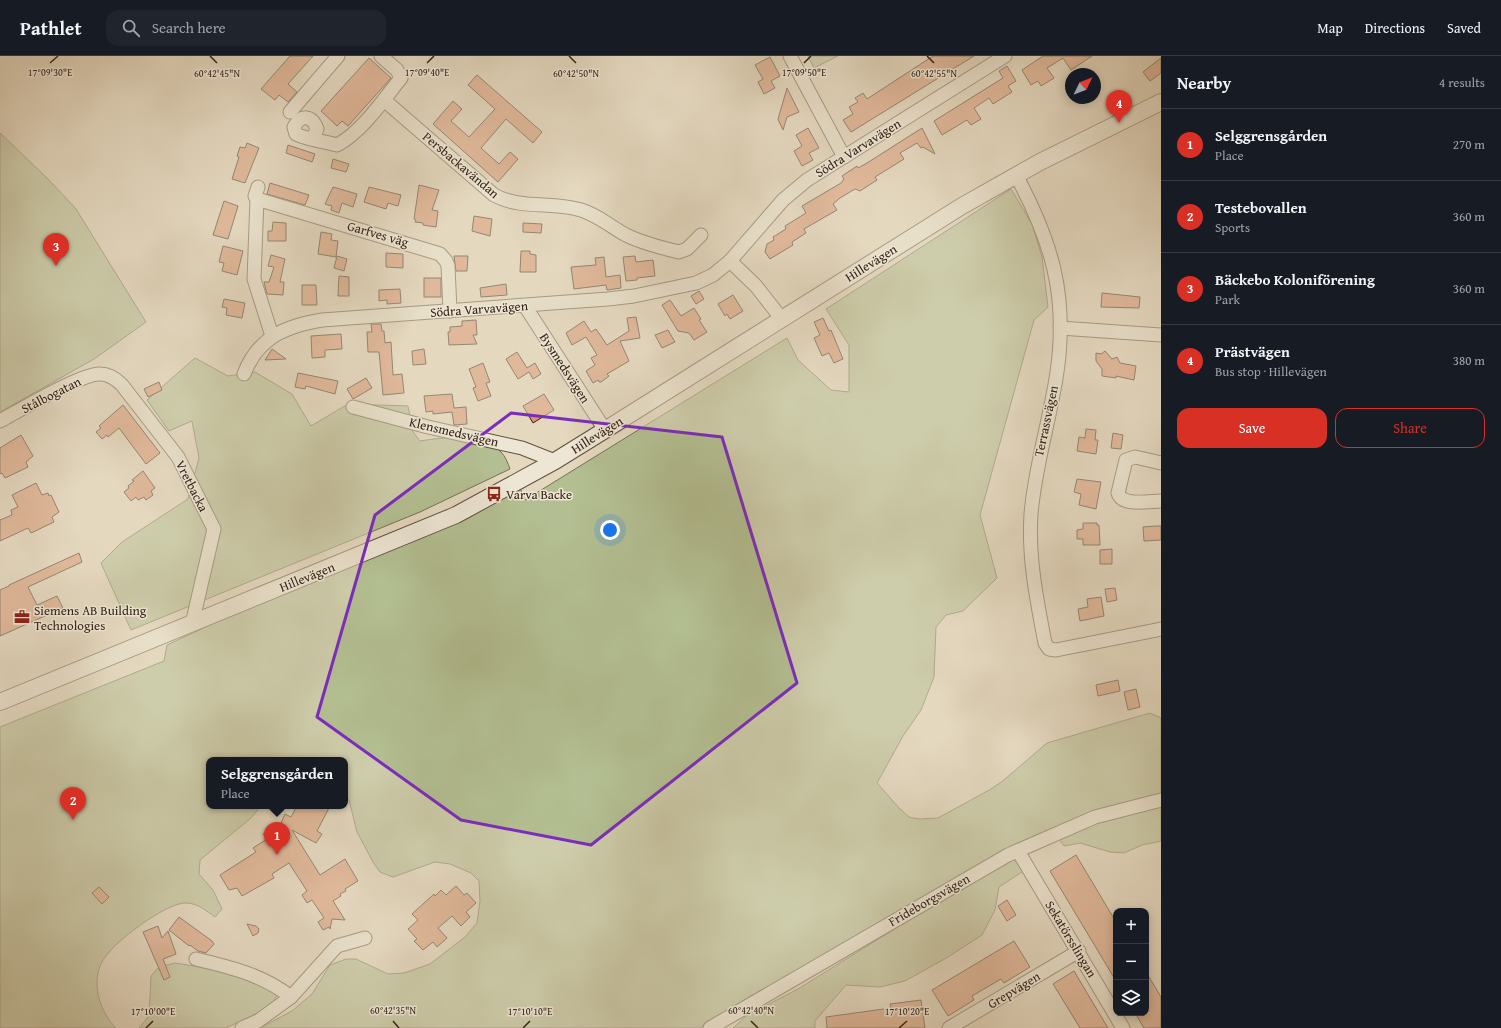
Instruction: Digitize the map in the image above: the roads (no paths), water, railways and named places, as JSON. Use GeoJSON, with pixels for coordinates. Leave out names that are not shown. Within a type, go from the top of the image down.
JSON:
{"type":"FeatureCollection","features":[{"type":"Feature","properties":{"kind":"street"},"geometry":{"type":"LineString","coordinates":[[290,112],[338,56]]}},
{"type":"Feature","properties":{"kind":"street"},"geometry":{"type":"LineString","coordinates":[[313,138],[337,145],[348,140],[384,100],[401,78],[397,70],[381,56]]}},
{"type":"Feature","properties":{"kind":"street"},"geometry":{"type":"LineString","coordinates":[[790,56],[844,157]]}},
{"type":"Feature","properties":{"kind":"street","name":"Södra Varvavägen"},"geometry":{"type":"LineString","coordinates":[[244,374],[254,355],[272,336],[293,325],[322,320],[525,306],[634,296],[705,280],[730,261],[761,224],[793,190],[1005,56]]}},
{"type":"Feature","properties":{"kind":"street","name":"Persbackavändan"},"geometry":{"type":"LineString","coordinates":[[384,100],[494,195],[502,199],[516,204],[561,205],[582,210],[602,219],[632,238],[679,252],[687,249],[701,235]]}},
{"type":"Feature","properties":{"kind":"street","name":"Hillevägen"},"geometry":{"type":"LineString","coordinates":[[0,702],[456,515],[555,461],[962,206],[1016,175],[1161,102]]}},
{"type":"Feature","properties":{"kind":"street","name":"Terrassvägen"},"geometry":{"type":"LineString","coordinates":[[1016,175],[1040,223],[1049,249],[1059,290],[1060,328],[1056,373],[1033,487],[1031,516],[1033,577],[1045,643],[1049,649],[1053,650],[1161,629]]}},
{"type":"Feature","properties":{"kind":"street","name":"Garfves väg"},"geometry":{"type":"LineString","coordinates":[[272,336],[254,279],[257,193],[440,254],[448,266],[450,311]]}},
{"type":"Feature","properties":{"kind":"street"},"geometry":{"type":"LineString","coordinates":[[730,261],[756,286],[781,318]]}},
{"type":"Feature","properties":{"kind":"street","name":"Bysmedsvägen"},"geometry":{"type":"LineString","coordinates":[[525,306],[605,430]]}},
{"type":"Feature","properties":{"kind":"street"},"geometry":{"type":"LineString","coordinates":[[1060,328],[1161,335]]}},
{"type":"Feature","properties":{"kind":"street","name":"Stålbogatan"},"geometry":{"type":"LineString","coordinates":[[0,421],[87,376],[103,374]]}},
{"type":"Feature","properties":{"kind":"street","name":"Vretbacka"},"geometry":{"type":"LineString","coordinates":[[103,374],[114,378],[122,385],[165,438],[187,472],[214,529],[192,624]]}},
{"type":"Feature","properties":{"kind":"street","name":"Klensmedsvägen"},"geometry":{"type":"LineString","coordinates":[[353,407],[428,427],[522,448],[555,461]]}},
{"type":"Feature","properties":{"kind":"street"},"geometry":{"type":"LineString","coordinates":[[1161,462],[1135,457],[1126,460],[1118,493],[1119,496],[1125,501],[1161,501]]}},
{"type":"Feature","properties":{"kind":"street","name":"Frideborgsvägen"},"geometry":{"type":"LineString","coordinates":[[710,1028],[737,1010],[1018,851],[1095,817],[1161,800]]}},
{"type":"Feature","properties":{"kind":"street","name":"Sekatörsslingan"},"geometry":{"type":"LineString","coordinates":[[1018,851],[1124,1028]]}},
{"type":"Feature","properties":{"kind":"street"},"geometry":{"type":"LineString","coordinates":[[242,1028],[258,1021],[291,997],[337,946],[365,938]]}},
{"type":"Feature","properties":{"kind":"street","name":"Grepvägen"},"geometry":{"type":"LineString","coordinates":[[949,1028],[1079,951]]}},
{"type":"Feature","properties":{"kind":"street"},"geometry":{"type":"LineString","coordinates":[[196,959],[234,968],[275,985],[291,997]]}},
{"type":"Feature","properties":{"kind":"place","name":"Prästvägen"},"geometry":{"type":"Point","coordinates":[1119,123]}},
{"type":"Feature","properties":{"kind":"place","name":"Bäckebo Koloniförening"},"geometry":{"type":"Point","coordinates":[56,266]}},
{"type":"Feature","properties":{"kind":"place","name":"Varva Backe"},"geometry":{"type":"Point","coordinates":[494,494]}},
{"type":"Feature","properties":{"kind":"place","name":"Siemens AB Building Technologies"},"geometry":{"type":"Point","coordinates":[22,617]}},
{"type":"Feature","properties":{"kind":"place","name":"Testebovallen"},"geometry":{"type":"Point","coordinates":[73,820]}},
{"type":"Feature","properties":{"kind":"place","name":"Selggrensgården"},"geometry":{"type":"Point","coordinates":[277,855]}}]}
